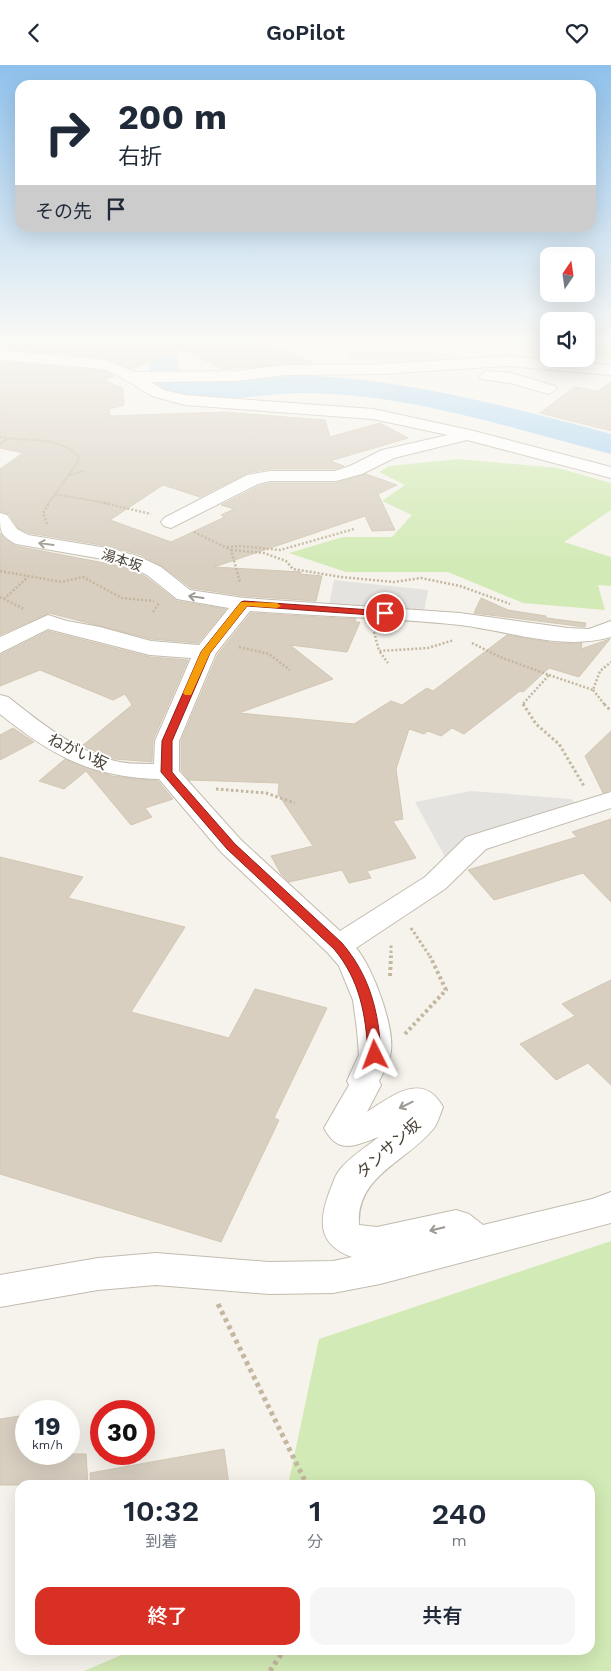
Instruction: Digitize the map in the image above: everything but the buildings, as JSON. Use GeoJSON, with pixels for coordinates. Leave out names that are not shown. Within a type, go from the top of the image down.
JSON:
{"type":"FeatureCollection","features":[{"type":"Feature","properties":{"kind":"street"},"geometry":{"type":"LineString","coordinates":[[390,418],[474,436],[611,473]]}},
{"type":"Feature","properties":{"kind":"street"},"geometry":{"type":"LineString","coordinates":[[171,522],[253,479],[270,475],[289,477],[336,476],[356,470],[388,453],[442,440],[474,436]]}},
{"type":"Feature","properties":{"kind":"street"},"geometry":{"type":"LineString","coordinates":[[0,519],[10,533],[27,541]]}},
{"type":"Feature","properties":{"kind":"street"},"geometry":{"type":"LineString","coordinates":[[0,548],[27,541]]}},
{"type":"Feature","properties":{"kind":"street","name":"湯本坂"},"geometry":{"type":"LineString","coordinates":[[27,541],[106,553],[132,561],[154,571],[184,595],[240,603],[368,612],[461,628],[578,636],[603,633],[611,628]]}},
{"type":"Feature","properties":{"kind":"street"},"geometry":{"type":"LineString","coordinates":[[173,780],[167,741],[208,648],[240,603]]}},
{"type":"Feature","properties":{"kind":"street"},"geometry":{"type":"LineString","coordinates":[[0,646],[48,621],[61,627],[100,633],[150,648],[208,648]]}},
{"type":"Feature","properties":{"kind":"street","name":"ねがい坂"},"geometry":{"type":"LineString","coordinates":[[0,702],[36,730],[69,750],[105,767],[173,780]]}},
{"type":"Feature","properties":{"kind":"street","name":"タンサン坂"},"geometry":{"type":"LineString","coordinates":[[173,780],[238,853],[338,946],[352,962],[365,992],[374,1030],[375,1055],[363,1081],[365,1085],[341,1128],[348,1134],[374,1125],[409,1102],[420,1101],[426,1107],[422,1119],[351,1181],[340,1211],[340,1232],[353,1242],[377,1243],[456,1225],[479,1243]]}},
{"type":"Feature","properties":{"kind":"street"},"geometry":{"type":"LineString","coordinates":[[338,946],[435,883],[476,843],[611,800]]}},
{"type":"Feature","properties":{"kind":"street"},"geometry":{"type":"LineString","coordinates":[[0,1291],[98,1274],[156,1269],[269,1277],[332,1277],[380,1268],[596,1213],[611,1207]]}},
{"type":"Feature","properties":{"kind":"path"},"geometry":{"type":"LineString","coordinates":[[0,437],[49,441],[66,447],[78,457],[69,475],[54,494],[43,513],[48,526],[27,541]]}},
{"type":"Feature","properties":{"kind":"path"},"geometry":{"type":"LineString","coordinates":[[0,444],[8,439]]}},
{"type":"Feature","properties":{"kind":"path"},"geometry":{"type":"LineString","coordinates":[[69,475],[84,471]]}},
{"type":"Feature","properties":{"kind":"path"},"geometry":{"type":"LineString","coordinates":[[54,494],[144,511],[231,551],[264,553],[286,561],[293,569],[341,577],[394,582],[421,578],[460,586],[517,606]]}},
{"type":"Feature","properties":{"kind":"path"},"geometry":{"type":"LineString","coordinates":[[226,548],[235,545],[270,551],[336,532],[354,529]]}},
{"type":"Feature","properties":{"kind":"path"},"geometry":{"type":"LineString","coordinates":[[231,551],[234,564],[241,574],[240,603]]}},
{"type":"Feature","properties":{"kind":"path"},"geometry":{"type":"LineString","coordinates":[[0,571],[62,582],[83,577],[122,598],[160,601],[184,595]]}},
{"type":"Feature","properties":{"kind":"path"},"geometry":{"type":"LineString","coordinates":[[4,599],[28,577]]}},
{"type":"Feature","properties":{"kind":"path"},"geometry":{"type":"LineString","coordinates":[[153,612],[160,601]]}},
{"type":"Feature","properties":{"kind":"path"},"geometry":{"type":"LineString","coordinates":[[368,612],[379,651],[388,663]]}},
{"type":"Feature","properties":{"kind":"path"},"geometry":{"type":"LineString","coordinates":[[379,651],[428,648],[461,628],[500,657],[593,690],[611,711]]}},
{"type":"Feature","properties":{"kind":"path"},"geometry":{"type":"LineString","coordinates":[[208,648],[250,649],[269,655],[290,670]]}},
{"type":"Feature","properties":{"kind":"path"},"geometry":{"type":"LineString","coordinates":[[593,690],[600,671],[611,662]]}},
{"type":"Feature","properties":{"kind":"path"},"geometry":{"type":"LineString","coordinates":[[549,675],[522,705],[536,724],[559,744],[576,768],[585,790],[611,800]]}},
{"type":"Feature","properties":{"kind":"path"},"geometry":{"type":"LineString","coordinates":[[173,780],[266,793],[295,803]]}},
{"type":"Feature","properties":{"kind":"path"},"geometry":{"type":"LineString","coordinates":[[397,908],[427,949],[446,990],[429,1008]]}},
{"type":"Feature","properties":{"kind":"path"},"geometry":{"type":"LineString","coordinates":[[231,1332],[305,1480]]}},
{"type":"Feature","properties":{"kind":"path"},"geometry":{"type":"LineString","coordinates":[[270,1671],[281,1655]]}},
{"type":"Feature","properties":{"kind":"green space"},"geometry":{"type":"Polygon","coordinates":[[[459,459],[558,468],[611,483],[611,510],[564,542],[611,557],[611,586],[598,585],[605,610],[523,603],[448,572],[346,572],[289,553],[343,537],[392,537],[412,515],[382,501],[405,485],[379,472],[389,466],[459,459]]]}},
{"type":"Feature","properties":{"kind":"green space"},"geometry":{"type":"Polygon","coordinates":[[[611,1241],[611,1671],[84,1671],[121,1655],[595,1655],[595,1480],[289,1480],[319,1339],[611,1241]]]}},
{"type":"Feature","properties":{"kind":"shaded area"},"geometry":{"type":"Polygon","coordinates":[[[334,580],[428,590],[424,612],[329,605],[334,580]]]}},
{"type":"Feature","properties":{"kind":"shaded area"},"geometry":{"type":"Polygon","coordinates":[[[471,791],[571,799],[578,805],[472,834],[445,857],[415,802],[471,791]]]}},
{"type":"Feature","properties":{"kind":"waterway"},"geometry":{"type":"LineString","coordinates":[[511,418],[611,444]]}},
{"type":"Feature","properties":{"kind":"slow traffic"},"geometry":{"type":"LineString","coordinates":[[188,693],[205,652],[244,604],[277,606]]}},
{"type":"Feature","properties":{"kind":"route"},"geometry":{"type":"LineString","coordinates":[[375,1055],[374,1030],[368,1000],[352,962],[338,946],[289,903],[231,846],[166,772],[167,741],[205,652],[244,604],[385,613]]}}]}
